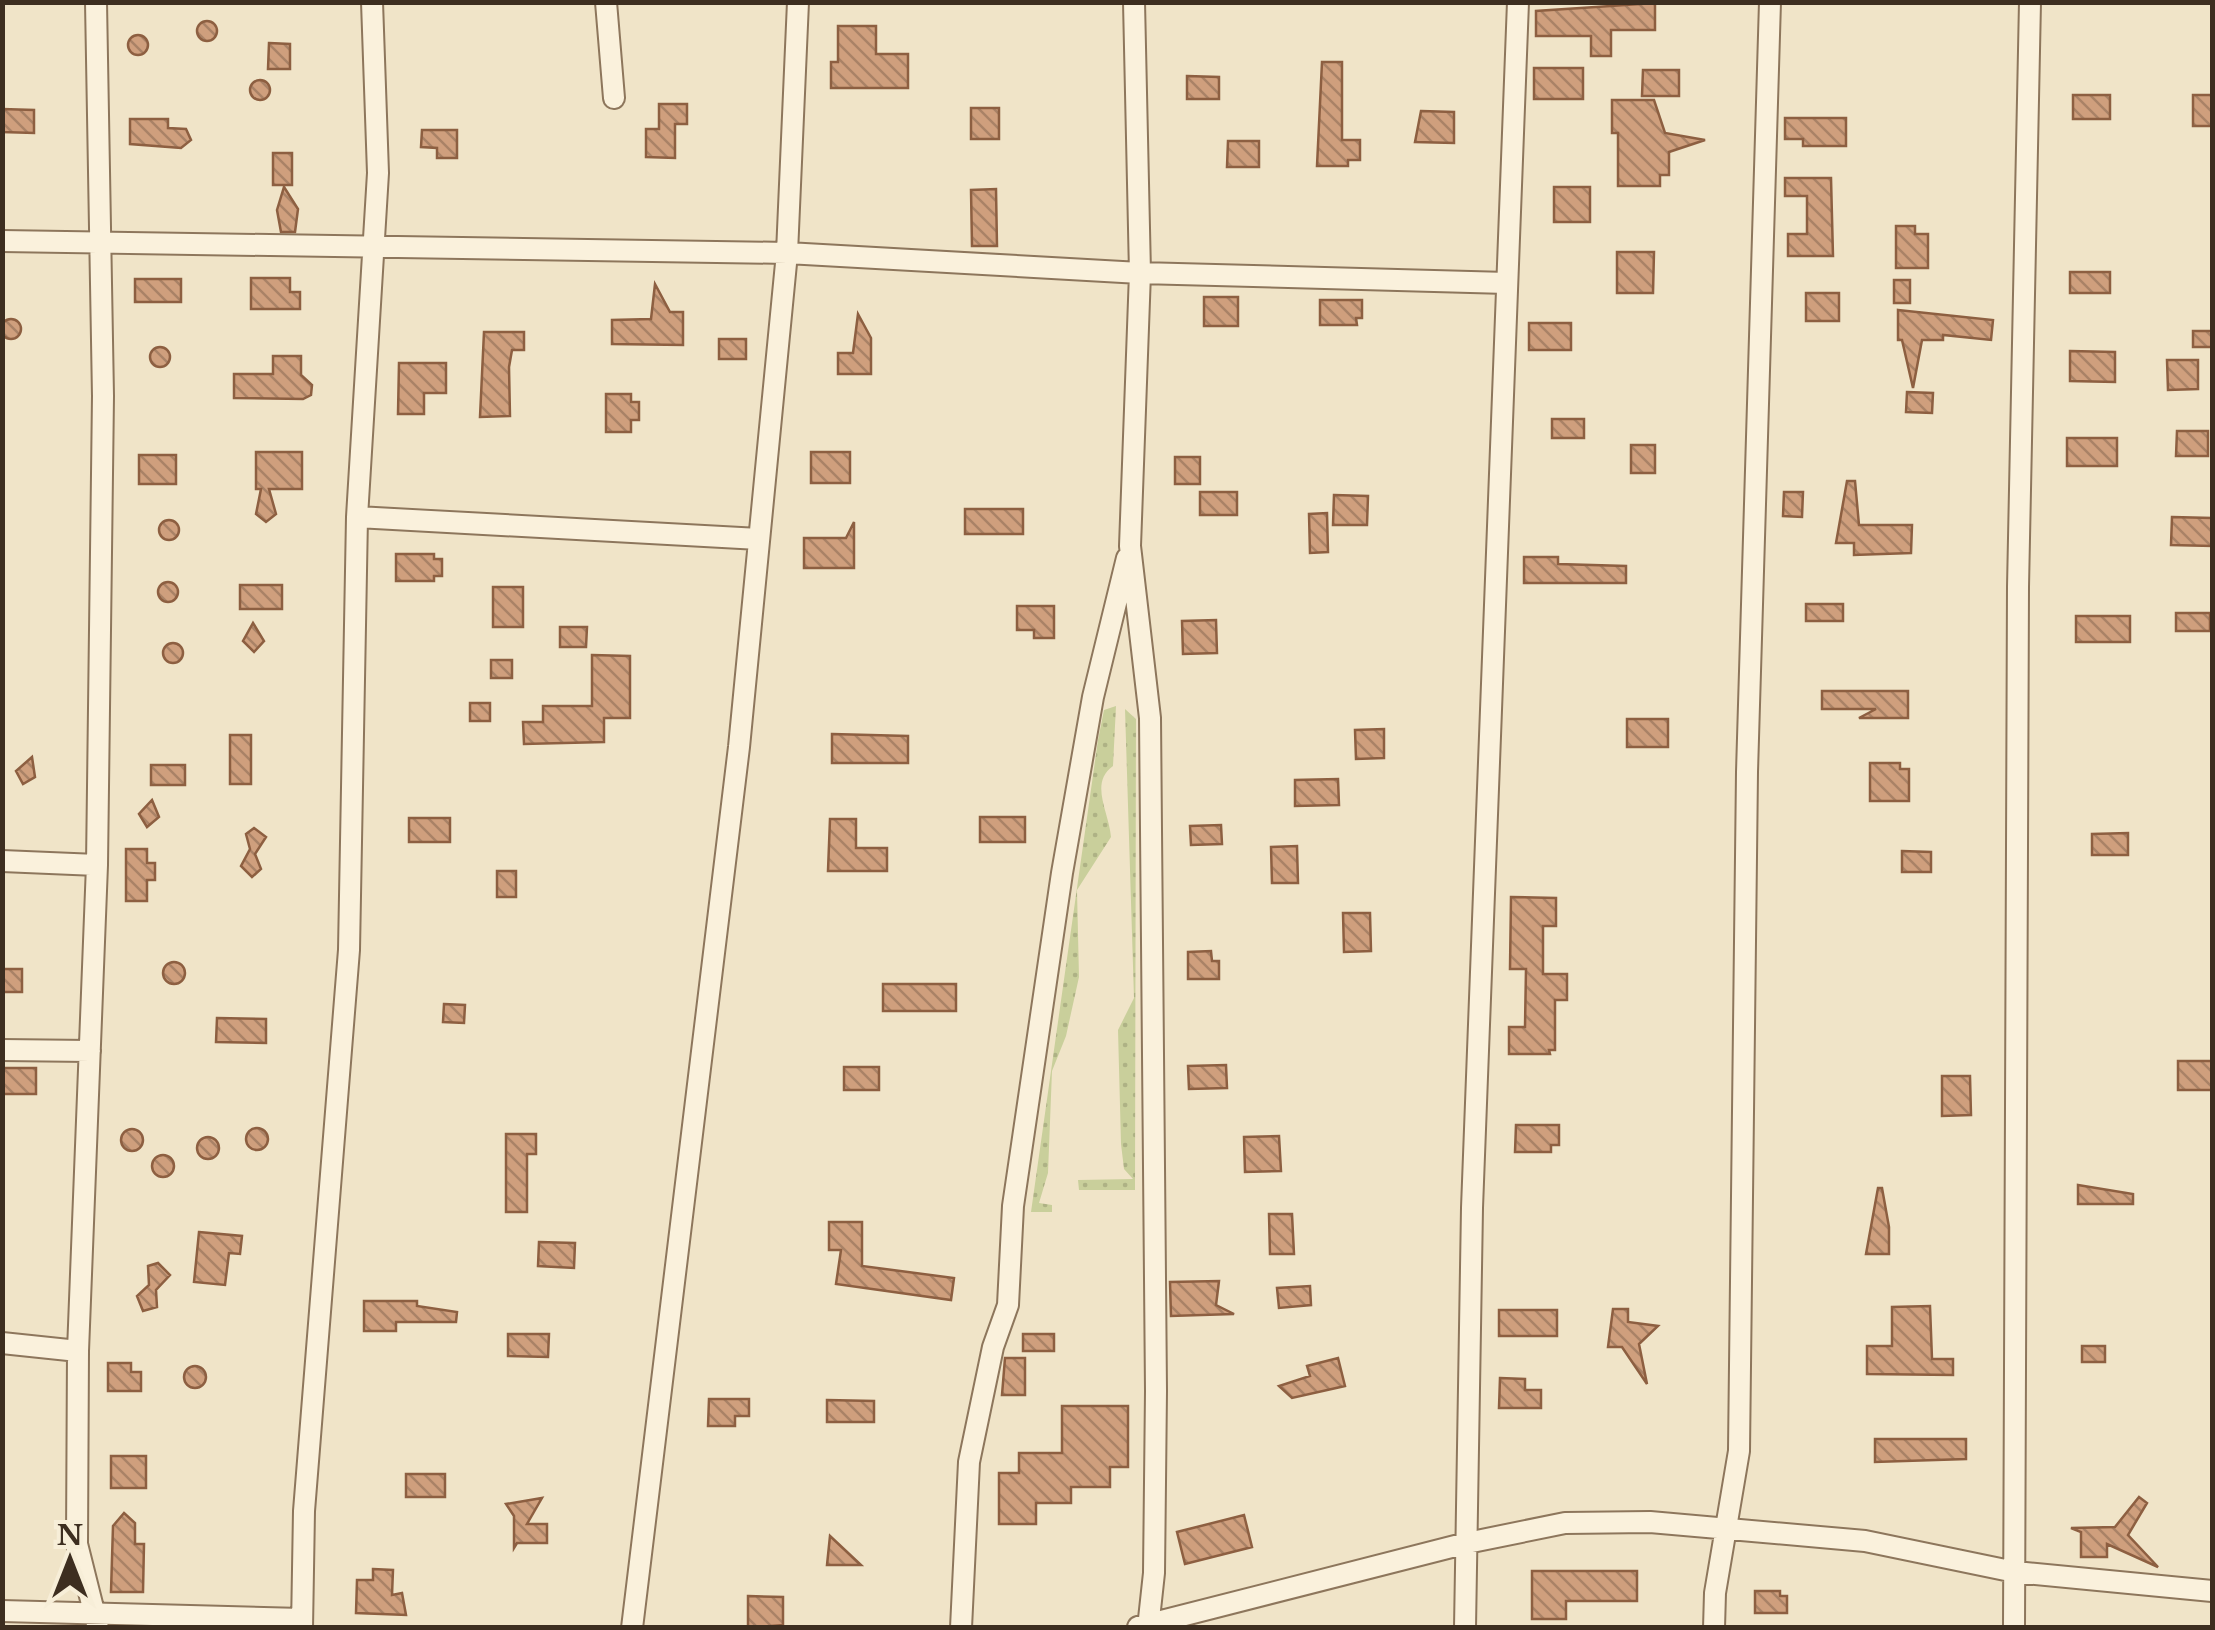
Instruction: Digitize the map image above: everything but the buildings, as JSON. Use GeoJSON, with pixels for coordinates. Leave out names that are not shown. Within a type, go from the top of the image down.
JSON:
{"type":"FeatureCollection","features":[{"type":"Feature","properties":{"kind":"street"},"geometry":{"type":"LineString","coordinates":[[96,2],[104,396],[96,864],[78,1351],[77,1544],[96,1621]]}},
{"type":"Feature","properties":{"kind":"street"},"geometry":{"type":"LineString","coordinates":[[2,1611],[96,1621],[302,1623],[304,1511],[349,950],[357,518],[378,174],[372,2]]}},
{"type":"Feature","properties":{"kind":"street"},"geometry":{"type":"LineString","coordinates":[[606,2],[614,98]]}},
{"type":"Feature","properties":{"kind":"street"},"geometry":{"type":"LineString","coordinates":[[632,1628],[736,767],[787,253],[798,2]]}},
{"type":"Feature","properties":{"kind":"street"},"geometry":{"type":"LineString","coordinates":[[1134,2],[1140,273],[1130,546],[1150,718],[1156,1391],[1154,1573],[1144,1627],[1467,1543],[1565,1523],[1650,1522],[1865,1540],[2015,1572],[2212,1591]]}},
{"type":"Feature","properties":{"kind":"street"},"geometry":{"type":"LineString","coordinates":[[1465,1628],[1472,1208],[1518,2]]}},
{"type":"Feature","properties":{"kind":"street"},"geometry":{"type":"LineString","coordinates":[[1714,1628],[1740,1451],[1747,772],[1770,2]]}},
{"type":"Feature","properties":{"kind":"street"},"geometry":{"type":"LineString","coordinates":[[2014,1628],[2018,587],[2030,2]]}},
{"type":"Feature","properties":{"kind":"street"},"geometry":{"type":"LineString","coordinates":[[2,242],[787,253],[1140,273],[1507,283]]}},
{"type":"Feature","properties":{"kind":"street"},"geometry":{"type":"LineString","coordinates":[[357,518],[759,539]]}},
{"type":"Feature","properties":{"kind":"street"},"geometry":{"type":"LineString","coordinates":[[961,1628],[969,1462],[993,1347],[1008,1305],[1013,1206],[1062,874],[1093,696],[1130,546]]}},
{"type":"Feature","properties":{"kind":"street"},"geometry":{"type":"LineString","coordinates":[[2,861],[96,864]]}},
{"type":"Feature","properties":{"kind":"street"},"geometry":{"type":"LineString","coordinates":[[2,1050],[90,1051]]}},
{"type":"Feature","properties":{"kind":"street"},"geometry":{"type":"LineString","coordinates":[[2,1343],[78,1351]]}},
{"type":"Feature","properties":{"kind":"green space"},"geometry":{"type":"Polygon","coordinates":[[[1116,706],[1113,766],[1101,789],[1111,837],[1077,890],[1079,977],[1066,1036],[1052,1071],[1048,1173],[1039,1203],[1052,1205],[1052,1212],[1031,1212],[1098,740],[1104,710],[1116,706]]]}},
{"type":"Feature","properties":{"kind":"green space"},"geometry":{"type":"Polygon","coordinates":[[[1125,709],[1136,719],[1135,1190],[1079,1190],[1078,1180],[1133,1179],[1124,1169],[1121,1144],[1118,1030],[1134,998],[1125,709]]]}}]}
